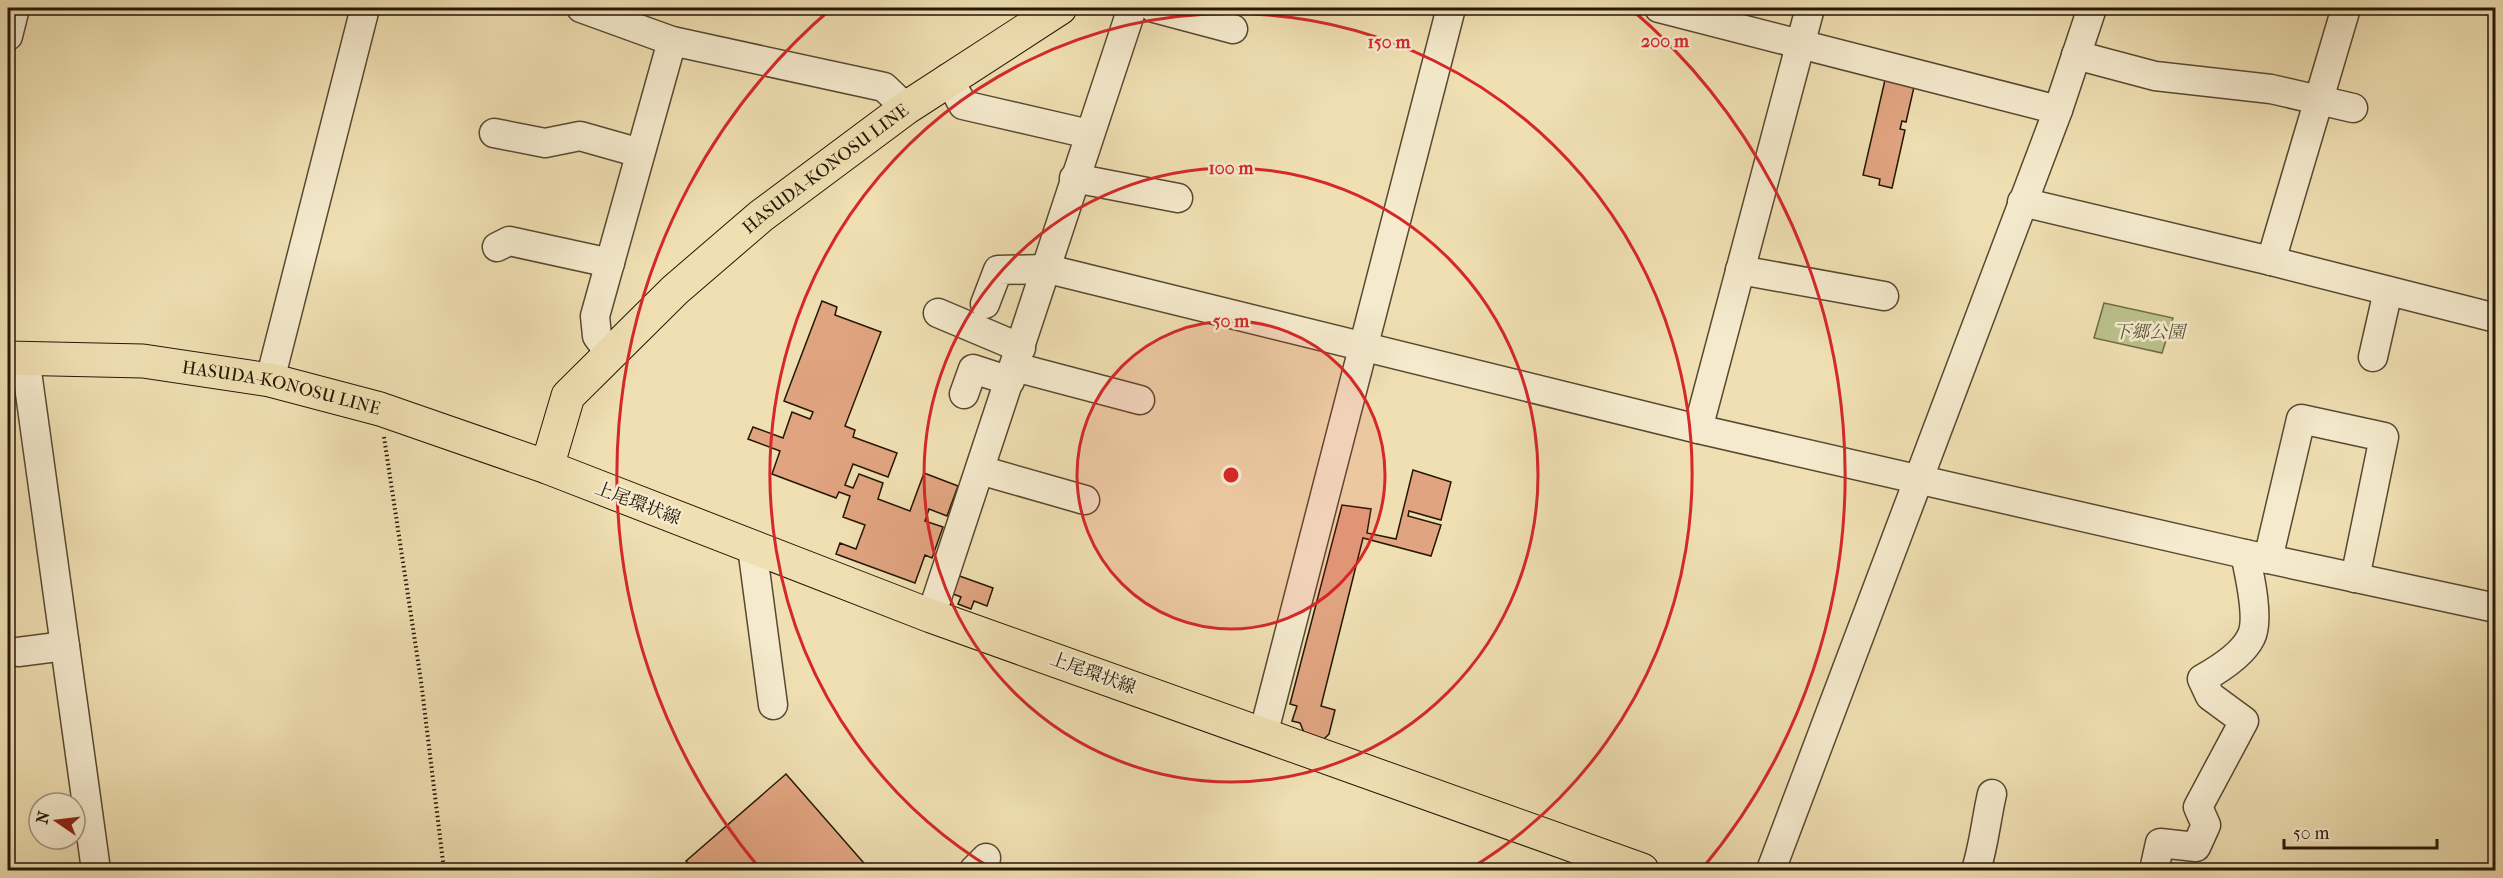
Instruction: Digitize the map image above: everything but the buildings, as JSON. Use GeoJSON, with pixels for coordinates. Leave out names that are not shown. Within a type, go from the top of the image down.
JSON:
{"type":"FeatureCollection","features":[{"type":"Feature","properties":{"kind":"main road","name":"HASUDA-KONOSU LINE"},"geometry":{"type":"LineString","coordinates":[[16,358],[143,361],[270,380],[380,410],[547,467],[568,396],[675,290],[761,216],[906,108],[948,78],[1060,8]]}},
{"type":"Feature","properties":{"kind":"main road","name":"上尾環状線"},"geometry":{"type":"LineString","coordinates":[[547,467],[932,616],[1642,870]]}},
{"type":"Feature","properties":{"kind":"street"},"geometry":{"type":"LineString","coordinates":[[8,36],[15,8]]}},
{"type":"Feature","properties":{"kind":"street"},"geometry":{"type":"LineString","coordinates":[[270,380],[365,8]]}},
{"type":"Feature","properties":{"kind":"street"},"geometry":{"type":"LineString","coordinates":[[581,8],[672,41],[884,87],[906,108]]}},
{"type":"Feature","properties":{"kind":"street"},"geometry":{"type":"LineString","coordinates":[[932,616],[1048,269],[1074,178],[1132,8]]}},
{"type":"Feature","properties":{"kind":"street"},"geometry":{"type":"LineString","coordinates":[[1154,8],[1233,29]]}},
{"type":"Feature","properties":{"kind":"street"},"geometry":{"type":"LineString","coordinates":[[1263,735],[1451,8]]}},
{"type":"Feature","properties":{"kind":"street"},"geometry":{"type":"LineString","coordinates":[[1659,8],[2058,110]]}},
{"type":"Feature","properties":{"kind":"street"},"geometry":{"type":"LineString","coordinates":[[1698,429],[1810,8]]}},
{"type":"Feature","properties":{"kind":"street"},"geometry":{"type":"LineString","coordinates":[[1771,870],[2058,110],[2092,8]]}},
{"type":"Feature","properties":{"kind":"street"},"geometry":{"type":"LineString","coordinates":[[2271,261],[2346,8]]}},
{"type":"Feature","properties":{"kind":"street"},"geometry":{"type":"LineString","coordinates":[[610,356],[597,336],[595,316],[672,41]]}},
{"type":"Feature","properties":{"kind":"street"},"geometry":{"type":"LineString","coordinates":[[2076,55],[2155,76],[2271,89],[2354,108]]}},
{"type":"Feature","properties":{"kind":"street"},"geometry":{"type":"LineString","coordinates":[[948,78],[963,105],[1089,134]]}},
{"type":"Feature","properties":{"kind":"street"},"geometry":{"type":"LineString","coordinates":[[494,133],[545,143],[580,136],[640,153]]}},
{"type":"Feature","properties":{"kind":"street"},"geometry":{"type":"LineString","coordinates":[[1074,178],[1178,198]]}},
{"type":"Feature","properties":{"kind":"street"},"geometry":{"type":"LineString","coordinates":[[2022,202],[2271,261],[2496,318]]}},
{"type":"Feature","properties":{"kind":"street"},"geometry":{"type":"LineString","coordinates":[[497,247],[509,242],[610,262]]}},
{"type":"Feature","properties":{"kind":"street"},"geometry":{"type":"LineString","coordinates":[[985,304],[998,270],[1048,269],[1698,429],[2496,608]]}},
{"type":"Feature","properties":{"kind":"street"},"geometry":{"type":"LineString","coordinates":[[1740,270],[1884,296]]}},
{"type":"Feature","properties":{"kind":"street"},"geometry":{"type":"LineString","coordinates":[[2373,357],[2388,291]]}},
{"type":"Feature","properties":{"kind":"street"},"geometry":{"type":"LineString","coordinates":[[938,313],[1015,365],[1140,400]]}},
{"type":"Feature","properties":{"kind":"street"},"geometry":{"type":"LineString","coordinates":[[16,358],[65,646],[96,870]]}},
{"type":"Feature","properties":{"kind":"street"},"geometry":{"type":"LineString","coordinates":[[964,394],[973,369],[1015,365]]}},
{"type":"Feature","properties":{"kind":"street"},"geometry":{"type":"LineString","coordinates":[[2154,870],[2160,843],[2196,847],[2206,825],[2199,807],[2244,721],[2210,696],[2202,679],[2226,666],[2252,636],[2256,556],[2301,419],[2385,437],[2355,578]]}},
{"type":"Feature","properties":{"kind":"street"},"geometry":{"type":"LineString","coordinates":[[981,470],[1085,500]]}},
{"type":"Feature","properties":{"kind":"street"},"geometry":{"type":"LineString","coordinates":[[752,548],[773,705]]}},
{"type":"Feature","properties":{"kind":"street"},"geometry":{"type":"LineString","coordinates":[[18,652],[65,646]]}},
{"type":"Feature","properties":{"kind":"street"},"geometry":{"type":"LineString","coordinates":[[1976,870],[1984,846],[1986,818],[1992,794]]}},
{"type":"Feature","properties":{"kind":"path"},"geometry":{"type":"LineString","coordinates":[[380,410],[421,681],[438,838],[444,870]]}},
{"type":"Feature","properties":{"kind":"green space","name":"下郷公園"},"geometry":{"type":"Polygon","coordinates":[[[2104,303],[2173,318],[2162,353],[2094,338],[2104,303]]]}}]}
